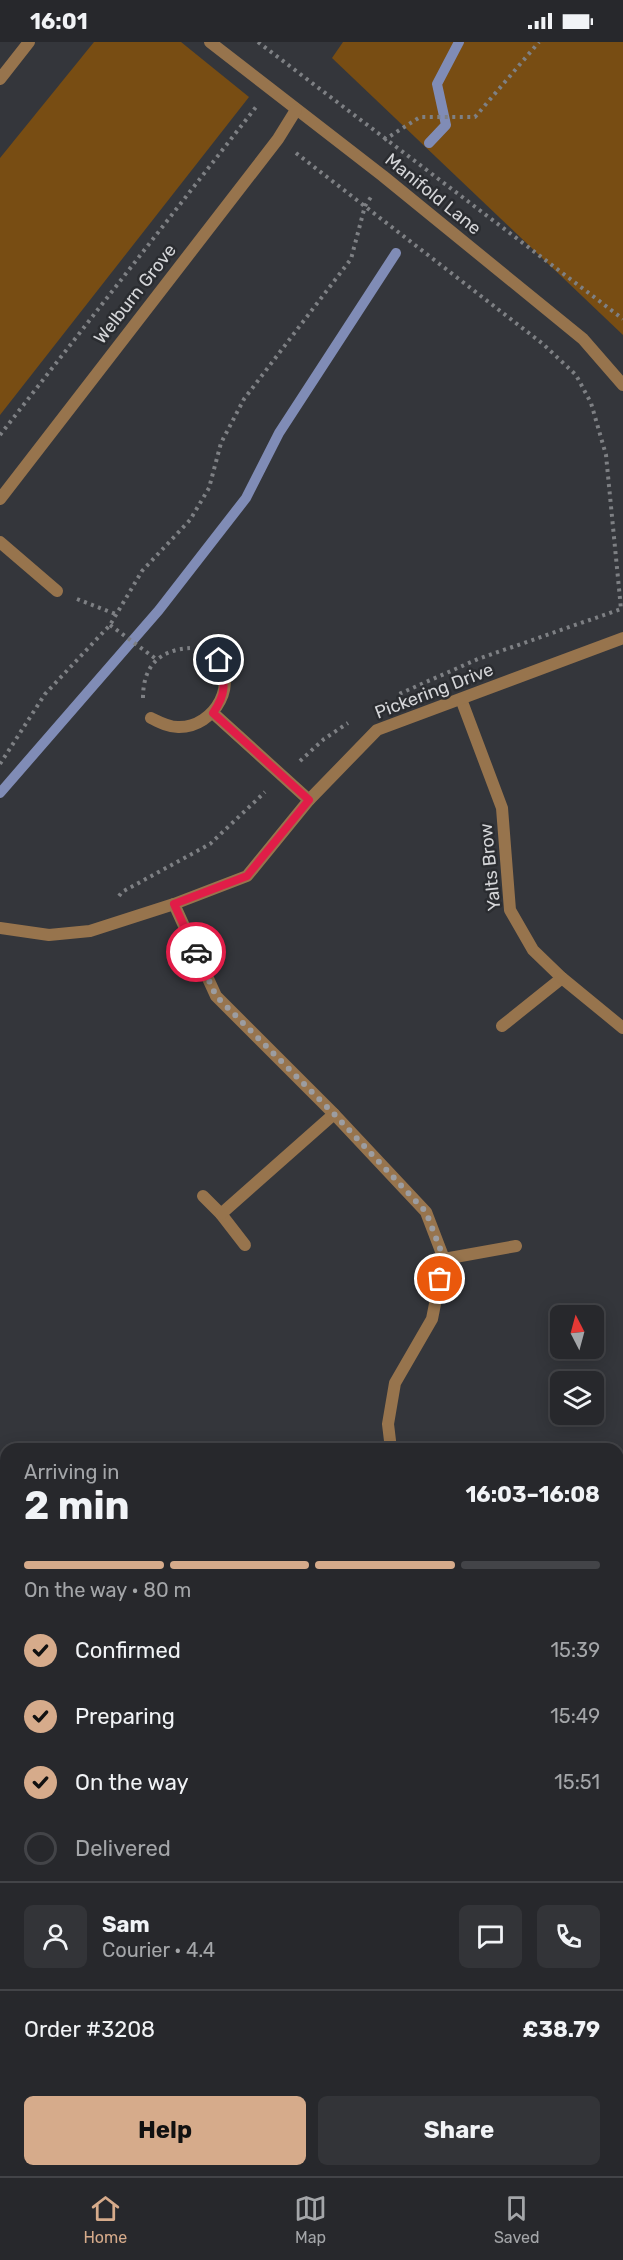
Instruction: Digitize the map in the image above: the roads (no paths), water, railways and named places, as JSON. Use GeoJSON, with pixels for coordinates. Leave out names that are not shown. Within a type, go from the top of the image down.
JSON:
{"type":"FeatureCollection","features":[{"type":"Feature","properties":{"kind":"street"},"geometry":{"type":"LineString","coordinates":[[0,79],[28,42]]}},
{"type":"Feature","properties":{"kind":"street","name":"Manifold Lane"},"geometry":{"type":"LineString","coordinates":[[210,42],[383,176],[583,339],[623,385]]}},
{"type":"Feature","properties":{"kind":"street","name":"Welburn Grove"},"geometry":{"type":"LineString","coordinates":[[0,499],[278,139],[296,110]]}},
{"type":"Feature","properties":{"kind":"street"},"geometry":{"type":"LineString","coordinates":[[0,542],[57,591]]}},
{"type":"Feature","properties":{"kind":"street","name":"Pickering Drive"},"geometry":{"type":"LineString","coordinates":[[0,928],[49,934],[90,931],[174,904],[247,876],[309,800],[377,730],[623,638]]}},
{"type":"Feature","properties":{"kind":"street"},"geometry":{"type":"LineString","coordinates":[[151,718],[162,724],[178,728],[199,723],[213,713],[222,700],[225,682],[219,660],[212,654]]}},
{"type":"Feature","properties":{"kind":"street","name":"Yalts Brow"},"geometry":{"type":"LineString","coordinates":[[461,699],[502,808],[510,910],[533,950],[562,978],[623,1028]]}},
{"type":"Feature","properties":{"kind":"street"},"geometry":{"type":"LineString","coordinates":[[213,713],[309,800]]}},
{"type":"Feature","properties":{"kind":"street"},"geometry":{"type":"LineString","coordinates":[[174,904],[216,996],[334,1114],[426,1212],[444,1259],[432,1319],[394,1383],[388,1424],[390,1443]]}},
{"type":"Feature","properties":{"kind":"street"},"geometry":{"type":"LineString","coordinates":[[502,1026],[562,978]]}},
{"type":"Feature","properties":{"kind":"street"},"geometry":{"type":"LineString","coordinates":[[221,1214],[334,1114]]}},
{"type":"Feature","properties":{"kind":"street"},"geometry":{"type":"LineString","coordinates":[[203,1196],[221,1214],[245,1245]]}},
{"type":"Feature","properties":{"kind":"street"},"geometry":{"type":"LineString","coordinates":[[444,1259],[516,1246]]}},
{"type":"Feature","properties":{"kind":"waterway"},"geometry":{"type":"LineString","coordinates":[[429,143],[446,125],[437,84],[459,42]]}},
{"type":"Feature","properties":{"kind":"waterway"},"geometry":{"type":"LineString","coordinates":[[0,793],[159,610],[246,498],[279,433],[396,253]]}}]}
